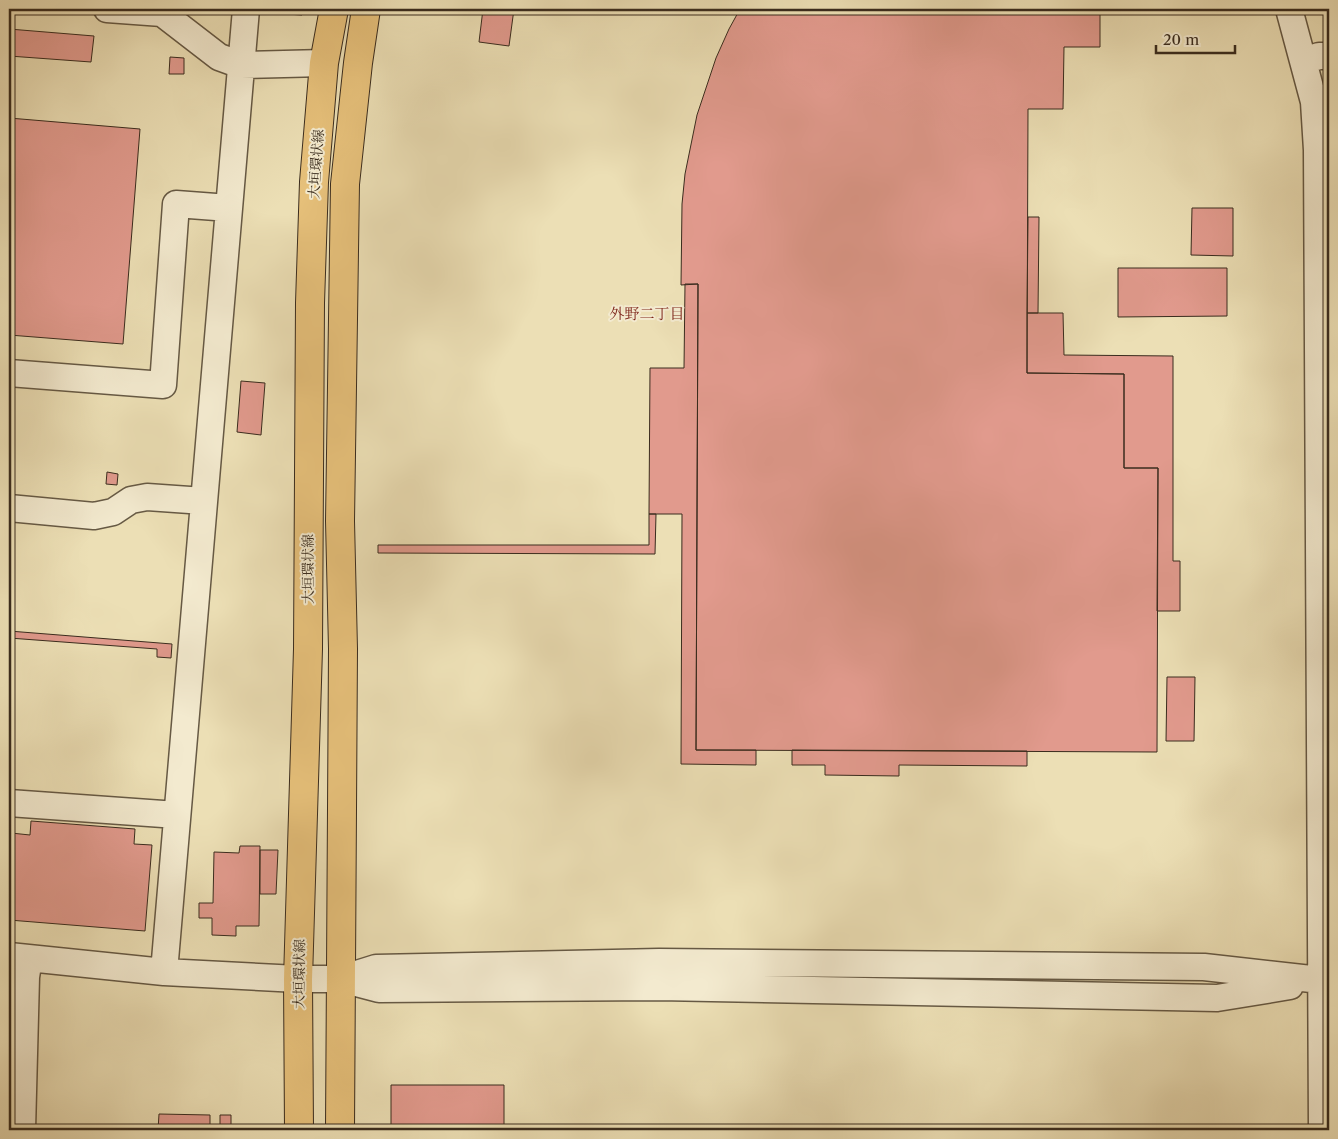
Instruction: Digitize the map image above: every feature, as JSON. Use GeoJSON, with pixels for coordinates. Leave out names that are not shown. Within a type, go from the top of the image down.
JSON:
{"type":"FeatureCollection","features":[{"type":"Feature","properties":{"kind":"main road","name":"大垣環状線"},"geometry":{"type":"LineString","coordinates":[[300,1130],[298,979],[308,649],[311,275],[314,182],[324,64],[334,9]]}},
{"type":"Feature","properties":{"kind":"main road"},"geometry":{"type":"LineString","coordinates":[[340,1130],[344,649],[340,521],[345,184],[358,63],[366,9]]}},
{"type":"Feature","properties":{"kind":"street"},"geometry":{"type":"LineString","coordinates":[[107,9],[162,11],[219,57],[241,65],[324,64]]}},
{"type":"Feature","properties":{"kind":"street"},"geometry":{"type":"LineString","coordinates":[[164,972],[246,9]]}},
{"type":"Feature","properties":{"kind":"street"},"geometry":{"type":"LineString","coordinates":[[1289,9],[1314,102],[1317,150],[1325,981],[1322,1130]]}},
{"type":"Feature","properties":{"kind":"street"},"geometry":{"type":"LineString","coordinates":[[1303,60],[1319,56],[1329,56]]}},
{"type":"Feature","properties":{"kind":"street"},"geometry":{"type":"LineString","coordinates":[[9,373],[163,385],[176,204],[229,208]]}},
{"type":"Feature","properties":{"kind":"street"},"geometry":{"type":"LineString","coordinates":[[9,508],[94,516],[113,512],[131,500],[147,497],[204,502]]}},
{"type":"Feature","properties":{"kind":"street"},"geometry":{"type":"LineString","coordinates":[[9,803],[177,815]]}},
{"type":"Feature","properties":{"kind":"street"},"geometry":{"type":"LineString","coordinates":[[22,1130],[26,977],[19,957],[164,972],[298,979],[341,978],[376,968],[659,962],[1204,967],[1325,981]]}},
{"type":"Feature","properties":{"kind":"building"},"geometry":{"type":"Polygon","coordinates":[[[270,9],[303,9],[302,15],[270,13],[270,9]]]}},
{"type":"Feature","properties":{"kind":"building"},"geometry":{"type":"Polygon","coordinates":[[[483,9],[514,9],[509,46],[479,42],[483,9]]]}},
{"type":"Feature","properties":{"kind":"building"},"geometry":{"type":"Polygon","coordinates":[[[740,9],[1100,9],[1100,47],[1064,47],[1063,109],[1028,109],[1027,373],[1124,374],[1124,468],[1158,468],[1157,752],[696,750],[698,284],[681,285],[682,204],[685,174],[697,115],[716,58],[740,9]]]}},
{"type":"Feature","properties":{"kind":"building"},"geometry":{"type":"Polygon","coordinates":[[[9,29],[94,36],[91,62],[9,56],[9,29]]]}},
{"type":"Feature","properties":{"kind":"building"},"geometry":{"type":"Polygon","coordinates":[[[170,57],[184,58],[184,74],[169,74],[170,57]]]}},
{"type":"Feature","properties":{"kind":"building"},"geometry":{"type":"Polygon","coordinates":[[[9,118],[140,129],[123,344],[9,335],[9,118]]]}},
{"type":"Feature","properties":{"kind":"building"},"geometry":{"type":"Polygon","coordinates":[[[1192,208],[1233,208],[1233,256],[1191,255],[1192,208]]]}},
{"type":"Feature","properties":{"kind":"building"},"geometry":{"type":"Polygon","coordinates":[[[1028,217],[1039,217],[1038,313],[1027,313],[1028,217]]]}},
{"type":"Feature","properties":{"kind":"building"},"geometry":{"type":"Polygon","coordinates":[[[1118,268],[1227,268],[1227,316],[1118,317],[1118,268]]]}},
{"type":"Feature","properties":{"kind":"building"},"geometry":{"type":"Polygon","coordinates":[[[685,284],[698,284],[696,750],[756,750],[756,765],[681,764],[682,514],[649,514],[650,368],[684,368],[685,284]]]}},
{"type":"Feature","properties":{"kind":"building"},"geometry":{"type":"Polygon","coordinates":[[[1027,313],[1063,313],[1064,355],[1173,356],[1173,561],[1180,561],[1180,611],[1157,611],[1158,468],[1124,468],[1124,374],[1027,373],[1027,313]]]}},
{"type":"Feature","properties":{"kind":"building"},"geometry":{"type":"Polygon","coordinates":[[[241,381],[265,383],[261,435],[237,432],[241,381]]]}},
{"type":"Feature","properties":{"kind":"building"},"geometry":{"type":"Polygon","coordinates":[[[107,472],[118,474],[117,485],[106,484],[107,472]]]}},
{"type":"Feature","properties":{"kind":"building"},"geometry":{"type":"Polygon","coordinates":[[[649,514],[656,514],[655,554],[378,553],[378,545],[649,545],[649,514]]]}},
{"type":"Feature","properties":{"kind":"building"},"geometry":{"type":"Polygon","coordinates":[[[9,631],[172,644],[171,658],[157,657],[157,649],[9,638],[9,631]]]}},
{"type":"Feature","properties":{"kind":"building"},"geometry":{"type":"Polygon","coordinates":[[[1167,677],[1195,677],[1194,741],[1166,741],[1167,677]]]}},
{"type":"Feature","properties":{"kind":"building"},"geometry":{"type":"Polygon","coordinates":[[[792,750],[1027,751],[1027,766],[899,765],[899,776],[825,775],[825,765],[792,765],[792,750]]]}},
{"type":"Feature","properties":{"kind":"building"},"geometry":{"type":"Polygon","coordinates":[[[31,821],[135,829],[134,844],[152,845],[145,931],[9,920],[11,833],[30,835],[31,821]]]}},
{"type":"Feature","properties":{"kind":"building"},"geometry":{"type":"Polygon","coordinates":[[[240,846],[260,846],[259,926],[236,926],[236,936],[212,935],[212,918],[199,918],[199,903],[213,903],[214,852],[239,853],[240,846]]]}},
{"type":"Feature","properties":{"kind":"building"},"geometry":{"type":"Polygon","coordinates":[[[260,850],[278,850],[276,894],[260,894],[260,850]]]}},
{"type":"Feature","properties":{"kind":"building"},"geometry":{"type":"Polygon","coordinates":[[[9,1004],[15,1004],[14,1028],[9,1027],[9,1004]]]}},
{"type":"Feature","properties":{"kind":"building"},"geometry":{"type":"Polygon","coordinates":[[[391,1085],[504,1085],[504,1130],[391,1130],[391,1085]]]}},
{"type":"Feature","properties":{"kind":"building"},"geometry":{"type":"Polygon","coordinates":[[[159,1114],[210,1115],[210,1130],[158,1130],[159,1114]]]}},
{"type":"Feature","properties":{"kind":"building"},"geometry":{"type":"Polygon","coordinates":[[[220,1115],[231,1115],[231,1130],[220,1130],[220,1115]]]}},
{"type":"Feature","properties":{"kind":"district","name":"外野二丁目"},"geometry":{"type":"Point","coordinates":[647,313]}}]}
